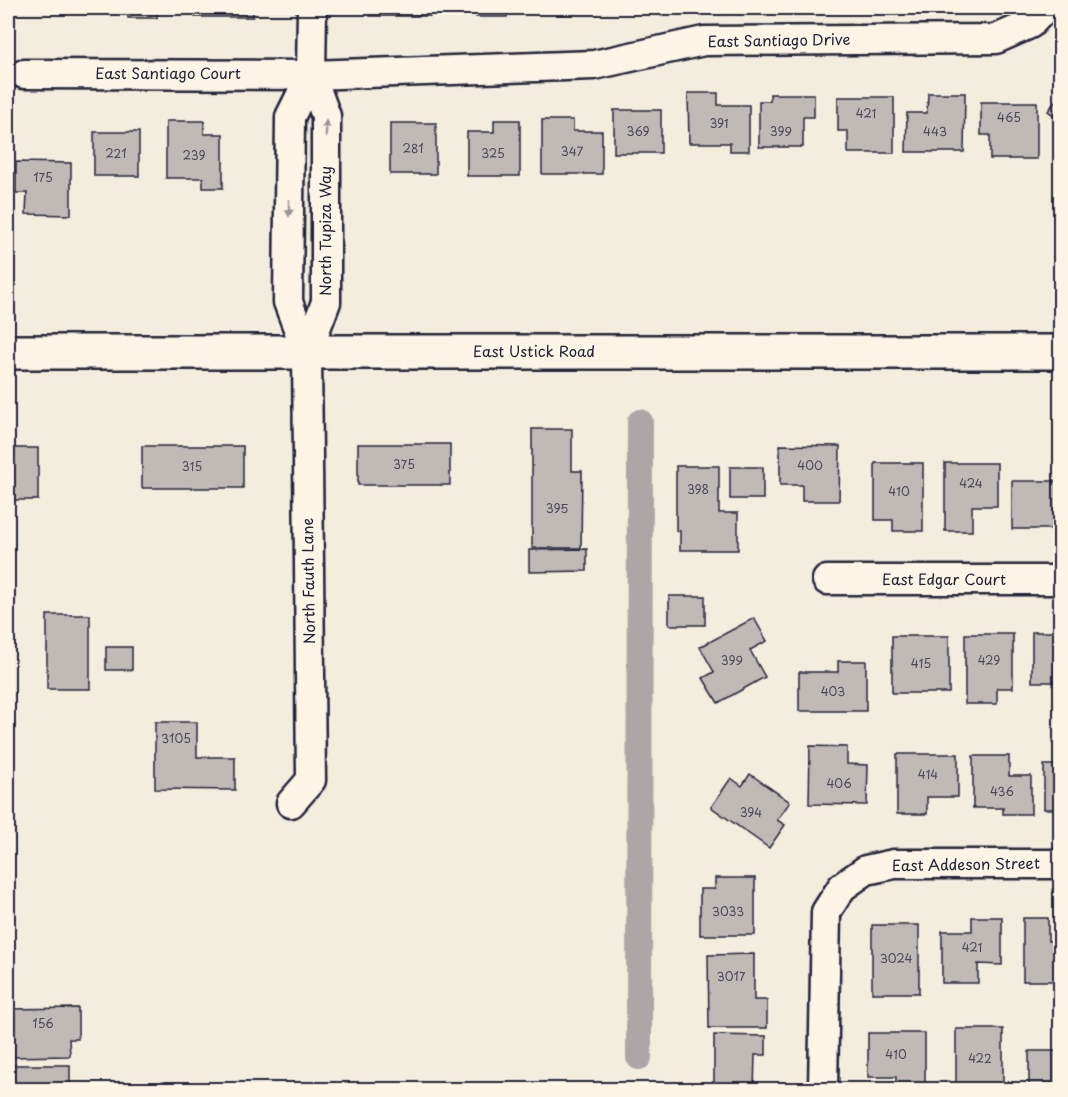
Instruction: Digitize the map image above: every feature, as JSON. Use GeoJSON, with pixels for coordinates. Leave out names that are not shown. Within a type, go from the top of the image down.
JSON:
{"type":"FeatureCollection","features":[{"type":"Feature","properties":{"kind":"main road","name":"East Ustick Road"},"geometry":{"type":"LineString","coordinates":[[8,352],[1060,352]]}},
{"type":"Feature","properties":{"kind":"street","name":"North Tupiza Way"},"geometry":{"type":"LineString","coordinates":[[307,352],[326,302],[326,116],[311,75],[312,8]]}},
{"type":"Feature","properties":{"kind":"street","name":"East Santiago Drive"},"geometry":{"type":"LineString","coordinates":[[311,75],[594,65],[704,41],[996,39],[1038,16]]}},
{"type":"Feature","properties":{"kind":"street","name":"East Santiago Court"},"geometry":{"type":"LineString","coordinates":[[24,74],[311,75]]}},
{"type":"Feature","properties":{"kind":"street","name":"North Tupiza Way"},"geometry":{"type":"LineString","coordinates":[[307,352],[288,302],[290,117],[311,75]]}},
{"type":"Feature","properties":{"kind":"street","name":"North Fauth Lane"},"geometry":{"type":"LineString","coordinates":[[291,803],[311,780],[307,352]]}},
{"type":"Feature","properties":{"kind":"street","name":"East Edgar Court"},"geometry":{"type":"LineString","coordinates":[[827,580],[1060,580]]}},
{"type":"Feature","properties":{"kind":"street","name":"East Addeson Street"},"geometry":{"type":"LineString","coordinates":[[823,1089],[826,912],[842,887],[866,870],[894,864],[1060,864]]}},
{"type":"Feature","properties":{"kind":"building"},"geometry":{"type":"Polygon","coordinates":[[[128,8],[182,8],[182,11],[157,11],[157,18],[128,18],[128,8]]]}},
{"type":"Feature","properties":{"kind":"building"},"geometry":{"type":"Polygon","coordinates":[[[195,8],[253,8],[253,17],[195,17],[195,8]]]}},
{"type":"Feature","properties":{"kind":"building"},"geometry":{"type":"Polygon","coordinates":[[[370,8],[430,8],[430,16],[370,16],[370,8]]]}},
{"type":"Feature","properties":{"kind":"building"},"geometry":{"type":"Polygon","coordinates":[[[476,8],[507,8],[507,17],[476,17],[476,8]]]}},
{"type":"Feature","properties":{"kind":"building"},"geometry":{"type":"Polygon","coordinates":[[[525,8],[590,8],[590,12],[525,12],[525,8]]]}},
{"type":"Feature","properties":{"kind":"building"},"geometry":{"type":"Polygon","coordinates":[[[688,93],[718,93],[718,105],[749,105],[749,151],[730,151],[730,143],[689,143],[688,93]]]}},
{"type":"Feature","properties":{"kind":"building"},"geometry":{"type":"Polygon","coordinates":[[[928,93],[965,93],[964,152],[906,152],[907,113],[927,113],[928,93]]]}},
{"type":"Feature","properties":{"kind":"building"},"geometry":{"type":"Polygon","coordinates":[[[770,94],[814,94],[814,117],[803,117],[803,147],[759,147],[759,101],[770,101],[770,94]]]}},
{"type":"Feature","properties":{"kind":"building"},"geometry":{"type":"Polygon","coordinates":[[[1060,94],[1060,120],[1048,111],[1060,94]]]}},
{"type":"Feature","properties":{"kind":"building"},"geometry":{"type":"Polygon","coordinates":[[[838,97],[894,97],[894,153],[848,153],[848,131],[838,131],[838,97]]]}},
{"type":"Feature","properties":{"kind":"building"},"geometry":{"type":"Polygon","coordinates":[[[981,102],[1037,102],[1037,159],[990,159],[990,135],[981,135],[981,102]]]}},
{"type":"Feature","properties":{"kind":"building"},"geometry":{"type":"Polygon","coordinates":[[[614,110],[661,110],[661,153],[614,153],[614,110]]]}},
{"type":"Feature","properties":{"kind":"building"},"geometry":{"type":"Polygon","coordinates":[[[494,120],[520,120],[520,176],[467,176],[467,132],[494,132],[494,120]]]}},
{"type":"Feature","properties":{"kind":"building"},"geometry":{"type":"Polygon","coordinates":[[[542,120],[573,120],[573,131],[602,131],[602,174],[542,174],[542,120]]]}},
{"type":"Feature","properties":{"kind":"building"},"geometry":{"type":"Polygon","coordinates":[[[166,121],[204,121],[204,134],[223,134],[223,188],[203,188],[203,178],[166,178],[166,121]]]}},
{"type":"Feature","properties":{"kind":"building"},"geometry":{"type":"Polygon","coordinates":[[[390,123],[436,123],[436,174],[390,174],[390,123]]]}},
{"type":"Feature","properties":{"kind":"building"},"geometry":{"type":"Polygon","coordinates":[[[94,132],[139,132],[139,176],[94,176],[94,132]]]}},
{"type":"Feature","properties":{"kind":"building"},"geometry":{"type":"Polygon","coordinates":[[[16,162],[71,163],[71,215],[26,214],[27,193],[16,193],[16,162]]]}},
{"type":"Feature","properties":{"kind":"building"},"geometry":{"type":"Polygon","coordinates":[[[532,429],[572,429],[572,471],[582,471],[581,548],[532,548],[532,429]]]}},
{"type":"Feature","properties":{"kind":"building"},"geometry":{"type":"Polygon","coordinates":[[[358,444],[450,444],[450,485],[358,485],[358,444]]]}},
{"type":"Feature","properties":{"kind":"building"},"geometry":{"type":"Polygon","coordinates":[[[780,445],[840,446],[839,501],[802,501],[802,485],[780,485],[780,445]]]}},
{"type":"Feature","properties":{"kind":"building"},"geometry":{"type":"Polygon","coordinates":[[[142,446],[243,446],[243,488],[142,488],[142,446]]]}},
{"type":"Feature","properties":{"kind":"building"},"geometry":{"type":"Polygon","coordinates":[[[8,448],[38,448],[38,500],[11,500],[11,523],[8,523],[8,448]]]}},
{"type":"Feature","properties":{"kind":"building"},"geometry":{"type":"Polygon","coordinates":[[[875,463],[923,463],[923,531],[893,531],[893,520],[875,520],[875,463]]]}},
{"type":"Feature","properties":{"kind":"building"},"geometry":{"type":"Polygon","coordinates":[[[945,463],[997,463],[997,506],[972,506],[972,531],[945,531],[945,463]]]}},
{"type":"Feature","properties":{"kind":"building"},"geometry":{"type":"Polygon","coordinates":[[[676,466],[719,466],[719,513],[738,513],[738,550],[680,550],[680,531],[676,531],[676,466]]]}},
{"type":"Feature","properties":{"kind":"building"},"geometry":{"type":"Polygon","coordinates":[[[730,467],[763,467],[763,499],[730,499],[730,467]]]}},
{"type":"Feature","properties":{"kind":"building"},"geometry":{"type":"Polygon","coordinates":[[[1012,481],[1060,481],[1060,529],[1012,529],[1012,481]]]}},
{"type":"Feature","properties":{"kind":"building"},"geometry":{"type":"Polygon","coordinates":[[[587,549],[587,571],[529,572],[529,550],[587,549]]]}},
{"type":"Feature","properties":{"kind":"building"},"geometry":{"type":"Polygon","coordinates":[[[669,596],[705,596],[705,625],[669,625],[669,596]]]}},
{"type":"Feature","properties":{"kind":"building"},"geometry":{"type":"Polygon","coordinates":[[[47,615],[90,615],[90,689],[47,689],[47,615]]]}},
{"type":"Feature","properties":{"kind":"building"},"geometry":{"type":"Polygon","coordinates":[[[754,618],[767,641],[750,650],[765,677],[718,703],[703,678],[714,672],[700,647],[754,618]]]}},
{"type":"Feature","properties":{"kind":"building"},"geometry":{"type":"Polygon","coordinates":[[[1032,632],[1060,632],[1060,682],[1032,682],[1032,632]]]}},
{"type":"Feature","properties":{"kind":"building"},"geometry":{"type":"Polygon","coordinates":[[[965,634],[1013,634],[1013,688],[997,688],[997,704],[965,704],[965,634]]]}},
{"type":"Feature","properties":{"kind":"building"},"geometry":{"type":"Polygon","coordinates":[[[892,636],[949,636],[949,693],[892,693],[892,636]]]}},
{"type":"Feature","properties":{"kind":"building"},"geometry":{"type":"Polygon","coordinates":[[[106,647],[132,647],[132,670],[106,670],[106,647]]]}},
{"type":"Feature","properties":{"kind":"building"},"geometry":{"type":"Polygon","coordinates":[[[838,661],[866,661],[866,711],[799,711],[799,672],[838,672],[838,661]]]}},
{"type":"Feature","properties":{"kind":"building"},"geometry":{"type":"Polygon","coordinates":[[[155,722],[197,722],[197,757],[235,757],[235,790],[155,789],[155,722]]]}},
{"type":"Feature","properties":{"kind":"building"},"geometry":{"type":"Polygon","coordinates":[[[810,746],[847,747],[847,764],[868,765],[867,805],[809,804],[810,746]]]}},
{"type":"Feature","properties":{"kind":"building"},"geometry":{"type":"Polygon","coordinates":[[[897,754],[958,754],[958,797],[927,797],[927,814],[897,814],[897,754]]]}},
{"type":"Feature","properties":{"kind":"building"},"geometry":{"type":"Polygon","coordinates":[[[1056,755],[1060,755],[1060,809],[1044,809],[1044,765],[1056,765],[1056,755]]]}},
{"type":"Feature","properties":{"kind":"building"},"geometry":{"type":"Polygon","coordinates":[[[973,756],[1009,756],[1009,776],[1031,776],[1031,814],[1003,814],[1003,808],[973,808],[973,756]]]}},
{"type":"Feature","properties":{"kind":"building"},"geometry":{"type":"Polygon","coordinates":[[[750,774],[790,802],[777,820],[785,825],[769,848],[711,807],[731,778],[742,786],[750,774]]]}},
{"type":"Feature","properties":{"kind":"building"},"geometry":{"type":"Polygon","coordinates":[[[715,878],[755,878],[755,935],[700,935],[700,889],[715,889],[715,878]]]}},
{"type":"Feature","properties":{"kind":"building"},"geometry":{"type":"Polygon","coordinates":[[[972,917],[1002,917],[1002,965],[978,964],[978,983],[942,983],[942,931],[972,931],[972,917]]]}},
{"type":"Feature","properties":{"kind":"building"},"geometry":{"type":"Polygon","coordinates":[[[1023,918],[1048,918],[1048,941],[1060,941],[1060,981],[1023,981],[1023,918]]]}},
{"type":"Feature","properties":{"kind":"building"},"geometry":{"type":"Polygon","coordinates":[[[872,925],[919,925],[919,993],[872,993],[872,925]]]}},
{"type":"Feature","properties":{"kind":"building"},"geometry":{"type":"Polygon","coordinates":[[[754,954],[754,1000],[767,1000],[767,1028],[709,1028],[708,955],[754,954]]]}},
{"type":"Feature","properties":{"kind":"building"},"geometry":{"type":"Polygon","coordinates":[[[78,1008],[78,1039],[69,1039],[70,1056],[8,1057],[8,1009],[78,1008]]]}},
{"type":"Feature","properties":{"kind":"building"},"geometry":{"type":"Polygon","coordinates":[[[956,1029],[1003,1029],[1003,1090],[956,1090],[956,1029]]]}},
{"type":"Feature","properties":{"kind":"building"},"geometry":{"type":"Polygon","coordinates":[[[868,1033],[925,1033],[925,1090],[896,1090],[896,1077],[868,1077],[868,1033]]]}},
{"type":"Feature","properties":{"kind":"building"},"geometry":{"type":"Polygon","coordinates":[[[714,1035],[766,1036],[766,1055],[755,1055],[754,1090],[714,1090],[714,1035]]]}},
{"type":"Feature","properties":{"kind":"building"},"geometry":{"type":"Polygon","coordinates":[[[1029,1051],[1060,1051],[1060,1090],[1029,1090],[1029,1051]]]}},
{"type":"Feature","properties":{"kind":"building"},"geometry":{"type":"Polygon","coordinates":[[[11,1065],[70,1065],[70,1090],[11,1090],[11,1065]]]}},
{"type":"Feature","properties":{"kind":"waterway"},"geometry":{"type":"LineString","coordinates":[[639,1057],[640,422]]}}]}
